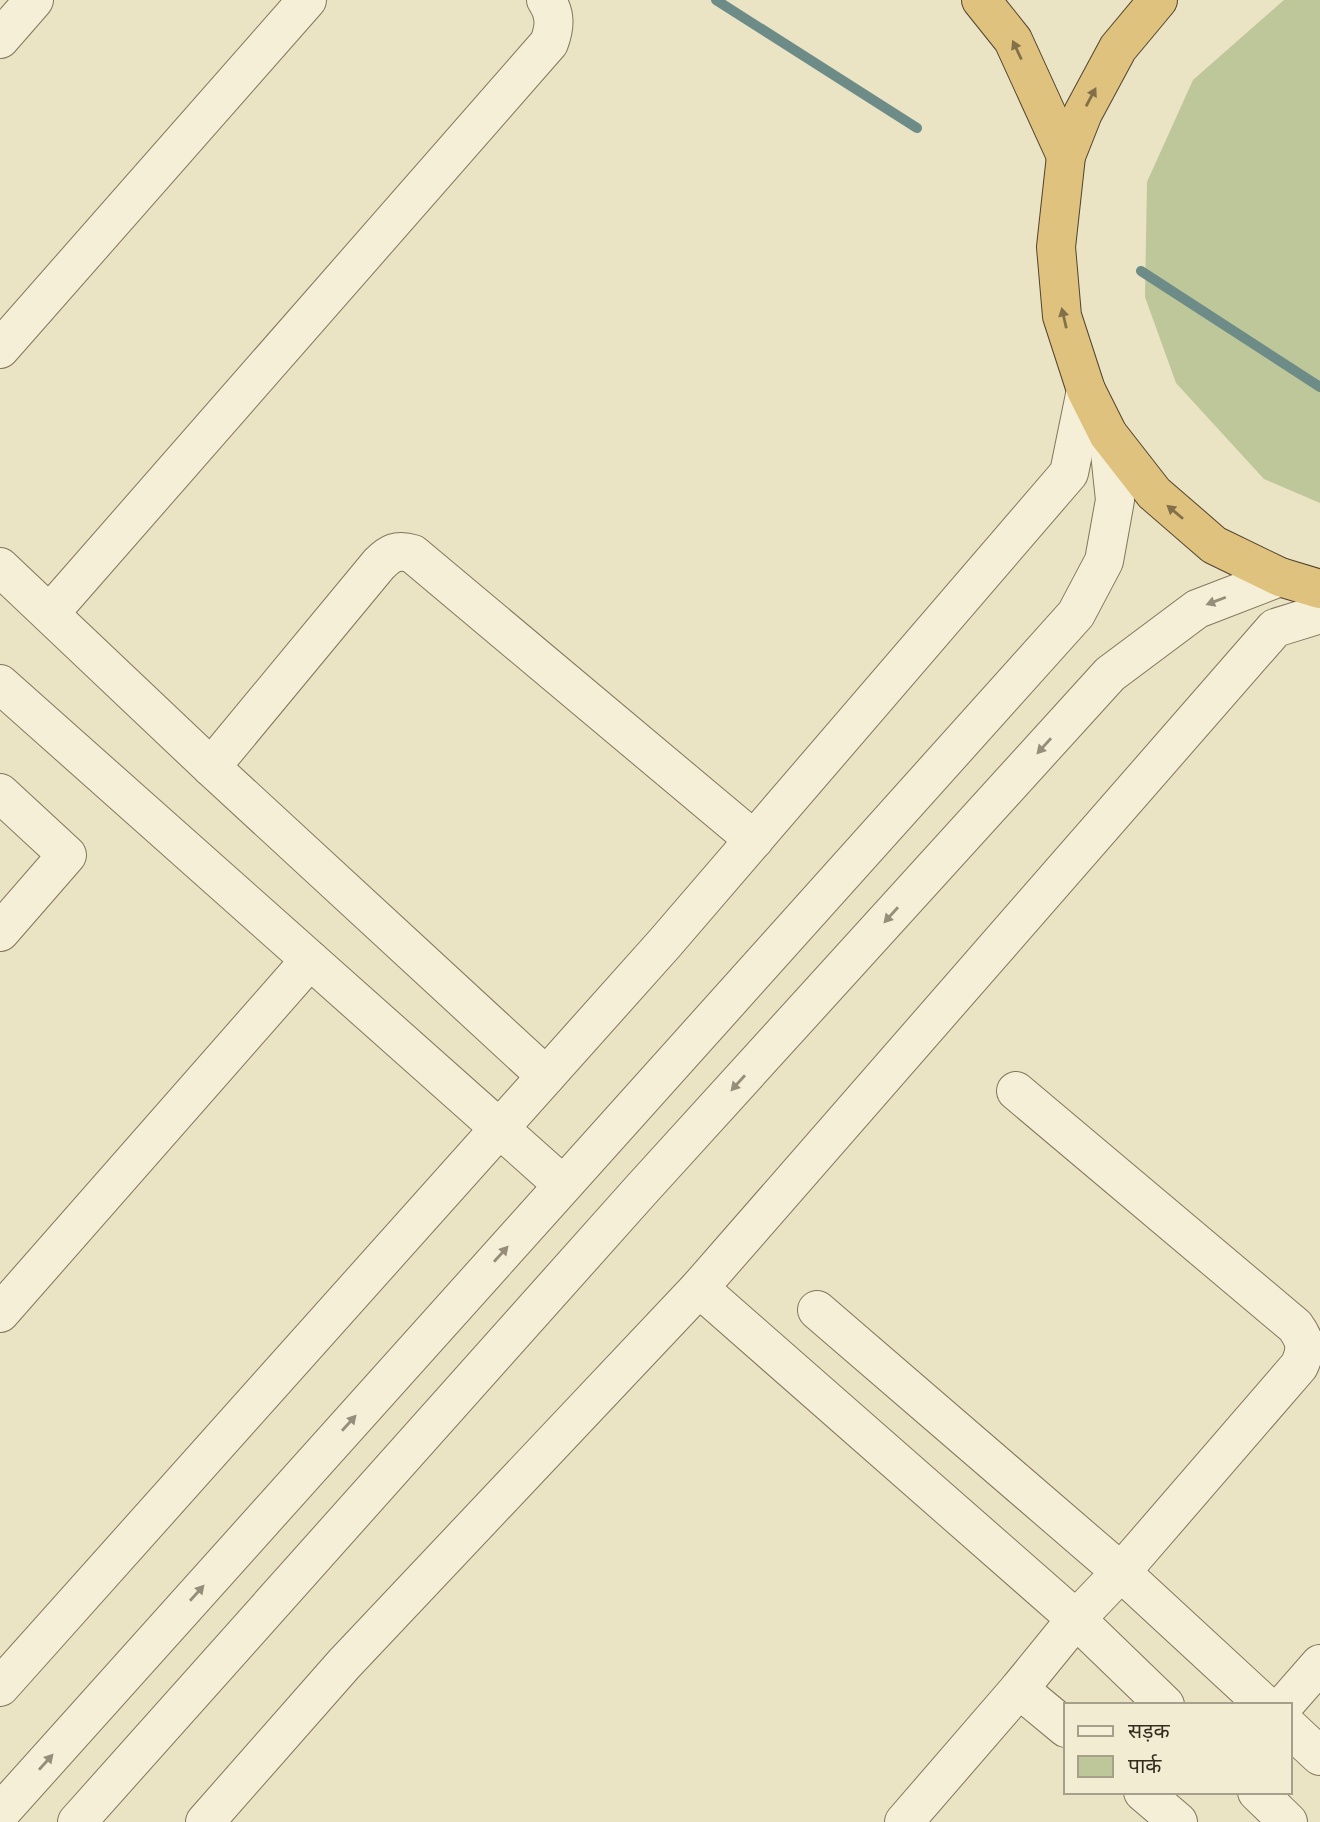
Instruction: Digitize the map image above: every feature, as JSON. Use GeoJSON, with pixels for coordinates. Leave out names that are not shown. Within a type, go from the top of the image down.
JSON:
{"type":"FeatureCollection","features":[{"type":"Feature","properties":{"kind":"highway"},"geometry":{"type":"LineString","coordinates":[[981,0],[1013,40],[1066,156]]}},
{"type":"Feature","properties":{"kind":"highway"},"geometry":{"type":"LineString","coordinates":[[1158,0],[1118,48],[1083,113],[1066,156],[1056,247],[1062,316],[1086,390],[1108,434],[1154,494],[1214,545],[1280,577],[1320,589]]}},
{"type":"Feature","properties":{"kind":"street"},"geometry":{"type":"LineString","coordinates":[[0,39],[34,0]]}},
{"type":"Feature","properties":{"kind":"street"},"geometry":{"type":"LineString","coordinates":[[0,349],[307,0]]}},
{"type":"Feature","properties":{"kind":"street"},"geometry":{"type":"LineString","coordinates":[[50,612],[549,43],[554,28],[553,12],[546,0]]}},
{"type":"Feature","properties":{"kind":"street"},"geometry":{"type":"LineString","coordinates":[[0,1687],[754,840],[1069,473],[1086,390]]}},
{"type":"Feature","properties":{"kind":"street"},"geometry":{"type":"LineString","coordinates":[[0,1813],[1076,614],[1104,561],[1115,500],[1108,434]]}},
{"type":"Feature","properties":{"kind":"street"},"geometry":{"type":"LineString","coordinates":[[211,768],[379,565],[388,555],[397,551],[405,552],[413,554],[754,840]]}},
{"type":"Feature","properties":{"kind":"street"},"geometry":{"type":"LineString","coordinates":[[0,567],[211,768],[546,1076]]}},
{"type":"Feature","properties":{"kind":"street"},"geometry":{"type":"LineString","coordinates":[[77,1822],[641,1190],[1110,674],[1197,609],[1280,577]]}},
{"type":"Feature","properties":{"kind":"street"},"geometry":{"type":"LineString","coordinates":[[205,1822],[344,1664],[699,1288],[1275,628],[1320,614]]}},
{"type":"Feature","properties":{"kind":"street"},"geometry":{"type":"LineString","coordinates":[[0,684],[563,1185]]}},
{"type":"Feature","properties":{"kind":"street"},"geometry":{"type":"LineString","coordinates":[[0,793],[67,855],[0,932]]}},
{"type":"Feature","properties":{"kind":"street"},"geometry":{"type":"LineString","coordinates":[[0,1313],[310,960]]}},
{"type":"Feature","properties":{"kind":"street"},"geometry":{"type":"LineString","coordinates":[[904,1822],[1076,1619],[1121,1572],[1299,1366],[1305,1352],[1305,1339],[1295,1326],[1016,1091]]}},
{"type":"Feature","properties":{"kind":"street"},"geometry":{"type":"LineString","coordinates":[[699,1288],[1076,1619],[1164,1703]]}},
{"type":"Feature","properties":{"kind":"street"},"geometry":{"type":"LineString","coordinates":[[817,1310],[1121,1572],[1263,1703]]}},
{"type":"Feature","properties":{"kind":"street"},"geometry":{"type":"LineString","coordinates":[[1286,1703],[1320,1664]]}},
{"type":"Feature","properties":{"kind":"street"},"geometry":{"type":"LineString","coordinates":[[1019,1689],[1064,1726]]}},
{"type":"Feature","properties":{"kind":"street"},"geometry":{"type":"LineString","coordinates":[[1292,1730],[1320,1756]]}},
{"type":"Feature","properties":{"kind":"street"},"geometry":{"type":"LineString","coordinates":[[1145,1794],[1178,1822]]}},
{"type":"Feature","properties":{"kind":"street"},"geometry":{"type":"LineString","coordinates":[[1258,1794],[1287,1822]]}},
{"type":"Feature","properties":{"kind":"green space"},"geometry":{"type":"Polygon","coordinates":[[[1284,0],[1320,0],[1320,503],[1264,479],[1176,383],[1145,297],[1147,182],[1193,80],[1284,0]]]}},
{"type":"Feature","properties":{"kind":"waterway"},"geometry":{"type":"LineString","coordinates":[[716,0],[917,128]]}},
{"type":"Feature","properties":{"kind":"waterway"},"geometry":{"type":"LineString","coordinates":[[1141,271],[1320,387]]}}]}
